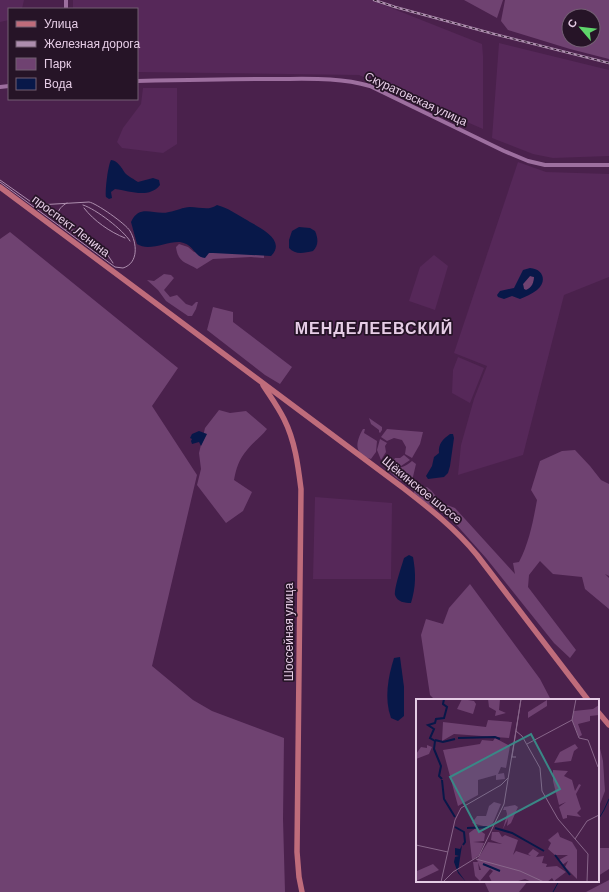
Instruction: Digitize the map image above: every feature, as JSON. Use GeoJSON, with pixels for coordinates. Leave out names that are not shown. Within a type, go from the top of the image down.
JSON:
{"type":"FeatureCollection","features":[{"type":"Feature","properties":{"kind":"main road","name":"проспект Ленина"},"geometry":{"type":"LineString","coordinates":[[0,187],[260,381]]}},
{"type":"Feature","properties":{"kind":"main road","name":"Щёкинское шоссе"},"geometry":{"type":"LineString","coordinates":[[260,381],[434,511],[461,536],[482,561],[587,699]]}},
{"type":"Feature","properties":{"kind":"main road","name":"Шоссейная улица"},"geometry":{"type":"LineString","coordinates":[[260,381],[280,413],[289,432],[297,461],[301,489],[298,852],[299,877],[302,892]]}},
{"type":"Feature","properties":{"kind":"main road"},"geometry":{"type":"LineString","coordinates":[[599,713],[609,726]]}},
{"type":"Feature","properties":{"kind":"street","name":"Скуратовская улица"},"geometry":{"type":"LineString","coordinates":[[138,81],[288,79],[356,82],[370,86],[504,151],[528,161],[545,165],[609,164]]}},
{"type":"Feature","properties":{"kind":"shaded area"},"geometry":{"type":"Polygon","coordinates":[[[0,0],[24,0],[22,8],[8,8],[8,20],[0,22],[0,0]]]}},
{"type":"Feature","properties":{"kind":"shaded area"},"geometry":{"type":"Polygon","coordinates":[[[73,0],[371,0],[482,44],[483,129],[359,75],[138,72],[138,8],[73,8],[73,0]]]}},
{"type":"Feature","properties":{"kind":"shaded area"},"geometry":{"type":"Polygon","coordinates":[[[499,43],[609,70],[609,156],[553,158],[533,154],[492,138],[499,43]]]}},
{"type":"Feature","properties":{"kind":"shaded area"},"geometry":{"type":"Polygon","coordinates":[[[143,88],[177,88],[177,144],[163,153],[122,148],[117,142],[123,128],[141,104],[143,88]]]}},
{"type":"Feature","properties":{"kind":"shaded area"},"geometry":{"type":"Polygon","coordinates":[[[518,162],[546,172],[609,174],[609,277],[564,295],[523,455],[458,475],[461,445],[474,399],[487,366],[454,353],[518,162]]]}},
{"type":"Feature","properties":{"kind":"shaded area"},"geometry":{"type":"Polygon","coordinates":[[[434,255],[448,266],[435,310],[409,301],[420,267],[434,255]]]}},
{"type":"Feature","properties":{"kind":"shaded area"},"geometry":{"type":"Polygon","coordinates":[[[458,357],[484,368],[470,403],[452,393],[453,370],[458,357]]]}},
{"type":"Feature","properties":{"kind":"shaded area"},"geometry":{"type":"Polygon","coordinates":[[[315,497],[392,503],[391,579],[313,579],[315,497]]]}},
{"type":"Feature","properties":{"kind":"green space"},"geometry":{"type":"Polygon","coordinates":[[[464,0],[503,0],[497,18],[464,0]]]}},
{"type":"Feature","properties":{"kind":"green space"},"geometry":{"type":"Polygon","coordinates":[[[505,0],[609,0],[609,59],[567,48],[601,48],[601,8],[561,8],[561,46],[508,30],[501,21],[505,0]]]}},
{"type":"Feature","properties":{"kind":"green space"},"geometry":{"type":"Polygon","coordinates":[[[10,232],[178,368],[152,406],[197,475],[152,666],[193,700],[212,711],[284,738],[283,819],[285,892],[0,892],[0,239],[10,232]]]}},
{"type":"Feature","properties":{"kind":"green space"},"geometry":{"type":"Polygon","coordinates":[[[179,244],[199,253],[204,251],[264,254],[264,258],[251,257],[213,259],[197,269],[181,259],[176,247],[179,244]]]}},
{"type":"Feature","properties":{"kind":"green space"},"geometry":{"type":"Polygon","coordinates":[[[164,274],[171,275],[174,278],[164,290],[170,297],[177,295],[186,304],[192,306],[198,302],[192,316],[188,316],[166,301],[158,290],[147,280],[154,281],[164,274]]]}},
{"type":"Feature","properties":{"kind":"green space"},"geometry":{"type":"Polygon","coordinates":[[[530,276],[534,277],[533,283],[530,288],[526,290],[524,289],[523,284],[530,276]]]}},
{"type":"Feature","properties":{"kind":"green space"},"geometry":{"type":"Polygon","coordinates":[[[213,307],[233,312],[233,322],[292,367],[280,384],[265,375],[207,330],[213,307]]]}},
{"type":"Feature","properties":{"kind":"green space"},"geometry":{"type":"Polygon","coordinates":[[[219,410],[230,413],[246,411],[267,429],[249,447],[238,464],[234,480],[252,492],[243,511],[226,523],[197,485],[201,469],[199,453],[205,428],[219,410]]]}},
{"type":"Feature","properties":{"kind":"green space"},"geometry":{"type":"Polygon","coordinates":[[[369,418],[382,427],[380,433],[379,430],[371,424],[369,418]]]}},
{"type":"Feature","properties":{"kind":"green space"},"geometry":{"type":"Polygon","coordinates":[[[363,429],[365,429],[364,433],[377,441],[376,452],[371,459],[365,457],[359,451],[358,439],[363,429]]]}},
{"type":"Feature","properties":{"kind":"green space"},"geometry":{"type":"Polygon","coordinates":[[[387,429],[423,432],[420,444],[412,458],[405,454],[406,447],[402,440],[394,438],[387,441],[381,437],[387,429]]]}},
{"type":"Feature","properties":{"kind":"green space"},"geometry":{"type":"Polygon","coordinates":[[[380,439],[387,443],[385,446],[386,452],[381,460],[377,450],[380,439]]]}},
{"type":"Feature","properties":{"kind":"green space"},"geometry":{"type":"Polygon","coordinates":[[[575,450],[601,480],[609,484],[609,576],[605,574],[609,578],[609,609],[585,589],[582,577],[553,574],[540,561],[529,575],[528,587],[576,650],[570,658],[554,643],[486,558],[453,521],[448,512],[447,505],[455,508],[515,574],[513,563],[519,562],[528,540],[532,524],[537,500],[531,490],[540,461],[562,451],[575,450]]]}},
{"type":"Feature","properties":{"kind":"green space"},"geometry":{"type":"Polygon","coordinates":[[[404,455],[410,460],[401,466],[390,466],[395,458],[400,458],[404,455]]]}},
{"type":"Feature","properties":{"kind":"green space"},"geometry":{"type":"Polygon","coordinates":[[[412,461],[416,464],[412,481],[402,481],[396,478],[389,471],[390,468],[402,467],[412,461]]]}},
{"type":"Feature","properties":{"kind":"green space"},"geometry":{"type":"Polygon","coordinates":[[[427,487],[438,500],[439,506],[436,508],[431,507],[414,493],[414,490],[427,487]]]}},
{"type":"Feature","properties":{"kind":"green space"},"geometry":{"type":"Polygon","coordinates":[[[470,584],[540,679],[550,699],[434,699],[430,695],[421,635],[426,619],[443,624],[449,608],[470,584]]]}},
{"type":"Feature","properties":{"kind":"green space"},"geometry":{"type":"Polygon","coordinates":[[[599,744],[603,761],[605,791],[600,804],[599,744]]]}},
{"type":"Feature","properties":{"kind":"green space"},"geometry":{"type":"Polygon","coordinates":[[[609,848],[609,869],[599,875],[599,849],[609,848]]]}},
{"type":"Feature","properties":{"kind":"green space"},"geometry":{"type":"Polygon","coordinates":[[[609,880],[609,892],[586,892],[609,880]]]}},
{"type":"Feature","properties":{"kind":"green space"},"geometry":{"type":"Polygon","coordinates":[[[484,882],[527,882],[519,892],[489,892],[484,882]]]}},
{"type":"Feature","properties":{"kind":"water"},"geometry":{"type":"Polygon","coordinates":[[[111,160],[117,163],[125,173],[138,182],[153,178],[159,180],[160,185],[156,189],[145,193],[115,189],[111,192],[112,198],[109,199],[106,197],[106,189],[111,160]]]}},
{"type":"Feature","properties":{"kind":"water"},"geometry":{"type":"Polygon","coordinates":[[[217,205],[232,211],[263,229],[276,244],[275,250],[271,256],[209,253],[205,258],[198,255],[185,243],[175,242],[152,247],[137,244],[131,222],[139,213],[148,211],[163,213],[187,207],[211,208],[217,205]]]}},
{"type":"Feature","properties":{"kind":"water"},"geometry":{"type":"Polygon","coordinates":[[[299,227],[310,228],[315,231],[317,241],[313,251],[297,253],[289,248],[289,240],[292,231],[299,227]]]}},
{"type":"Feature","properties":{"kind":"water"},"geometry":{"type":"Polygon","coordinates":[[[530,268],[541,273],[543,280],[540,287],[533,293],[520,299],[512,296],[504,299],[498,297],[497,295],[500,291],[514,288],[523,270],[530,268]],[[530,276],[523,284],[524,289],[526,290],[531,286],[534,277],[530,276]]]}},
{"type":"Feature","properties":{"kind":"water"},"geometry":{"type":"Polygon","coordinates":[[[199,431],[207,434],[201,446],[199,442],[192,444],[192,439],[190,438],[192,434],[199,431]]]}},
{"type":"Feature","properties":{"kind":"water"},"geometry":{"type":"Polygon","coordinates":[[[450,434],[453,434],[454,438],[448,473],[444,477],[428,479],[426,476],[432,466],[434,457],[439,453],[439,447],[442,442],[450,434]]]}},
{"type":"Feature","properties":{"kind":"water"},"geometry":{"type":"Polygon","coordinates":[[[409,555],[413,557],[415,569],[415,586],[411,603],[399,601],[395,595],[404,558],[409,555]]]}},
{"type":"Feature","properties":{"kind":"water"},"geometry":{"type":"Polygon","coordinates":[[[400,657],[404,687],[404,716],[398,721],[391,718],[387,696],[390,673],[394,658],[400,657]]]}},
{"type":"Feature","properties":{"kind":"waterway"},"geometry":{"type":"LineString","coordinates":[[599,818],[609,799]]}},
{"type":"Feature","properties":{"kind":"waterway"},"geometry":{"type":"LineString","coordinates":[[553,892],[558,882]]}},
{"type":"Feature","properties":{"kind":"tram line"},"geometry":{"type":"LineString","coordinates":[[0,180],[34,204],[38,205],[93,203],[117,219],[130,231],[135,247],[132,262],[123,268],[115,267],[0,182]]}},
{"type":"Feature","properties":{"kind":"tram line"},"geometry":{"type":"LineString","coordinates":[[61,227],[57,217],[59,210],[67,203]]}},
{"type":"Feature","properties":{"kind":"tram line"},"geometry":{"type":"LineString","coordinates":[[83,205],[109,220],[122,231],[130,241]]}},
{"type":"Feature","properties":{"kind":"tram line"},"geometry":{"type":"LineString","coordinates":[[84,208],[103,226],[125,238]]}},
{"type":"Feature","properties":{"kind":"tram line"},"geometry":{"type":"LineString","coordinates":[[65,229],[83,233],[103,248],[113,263]]}},
{"type":"Feature","properties":{"kind":"railway"},"geometry":{"type":"LineString","coordinates":[[374,0],[494,34],[609,63]]}},
{"type":"Feature","properties":{"kind":"district","name":"МЕНДЕЛЕЕВСКИЙ"},"geometry":{"type":"Point","coordinates":[374,328]}}]}
